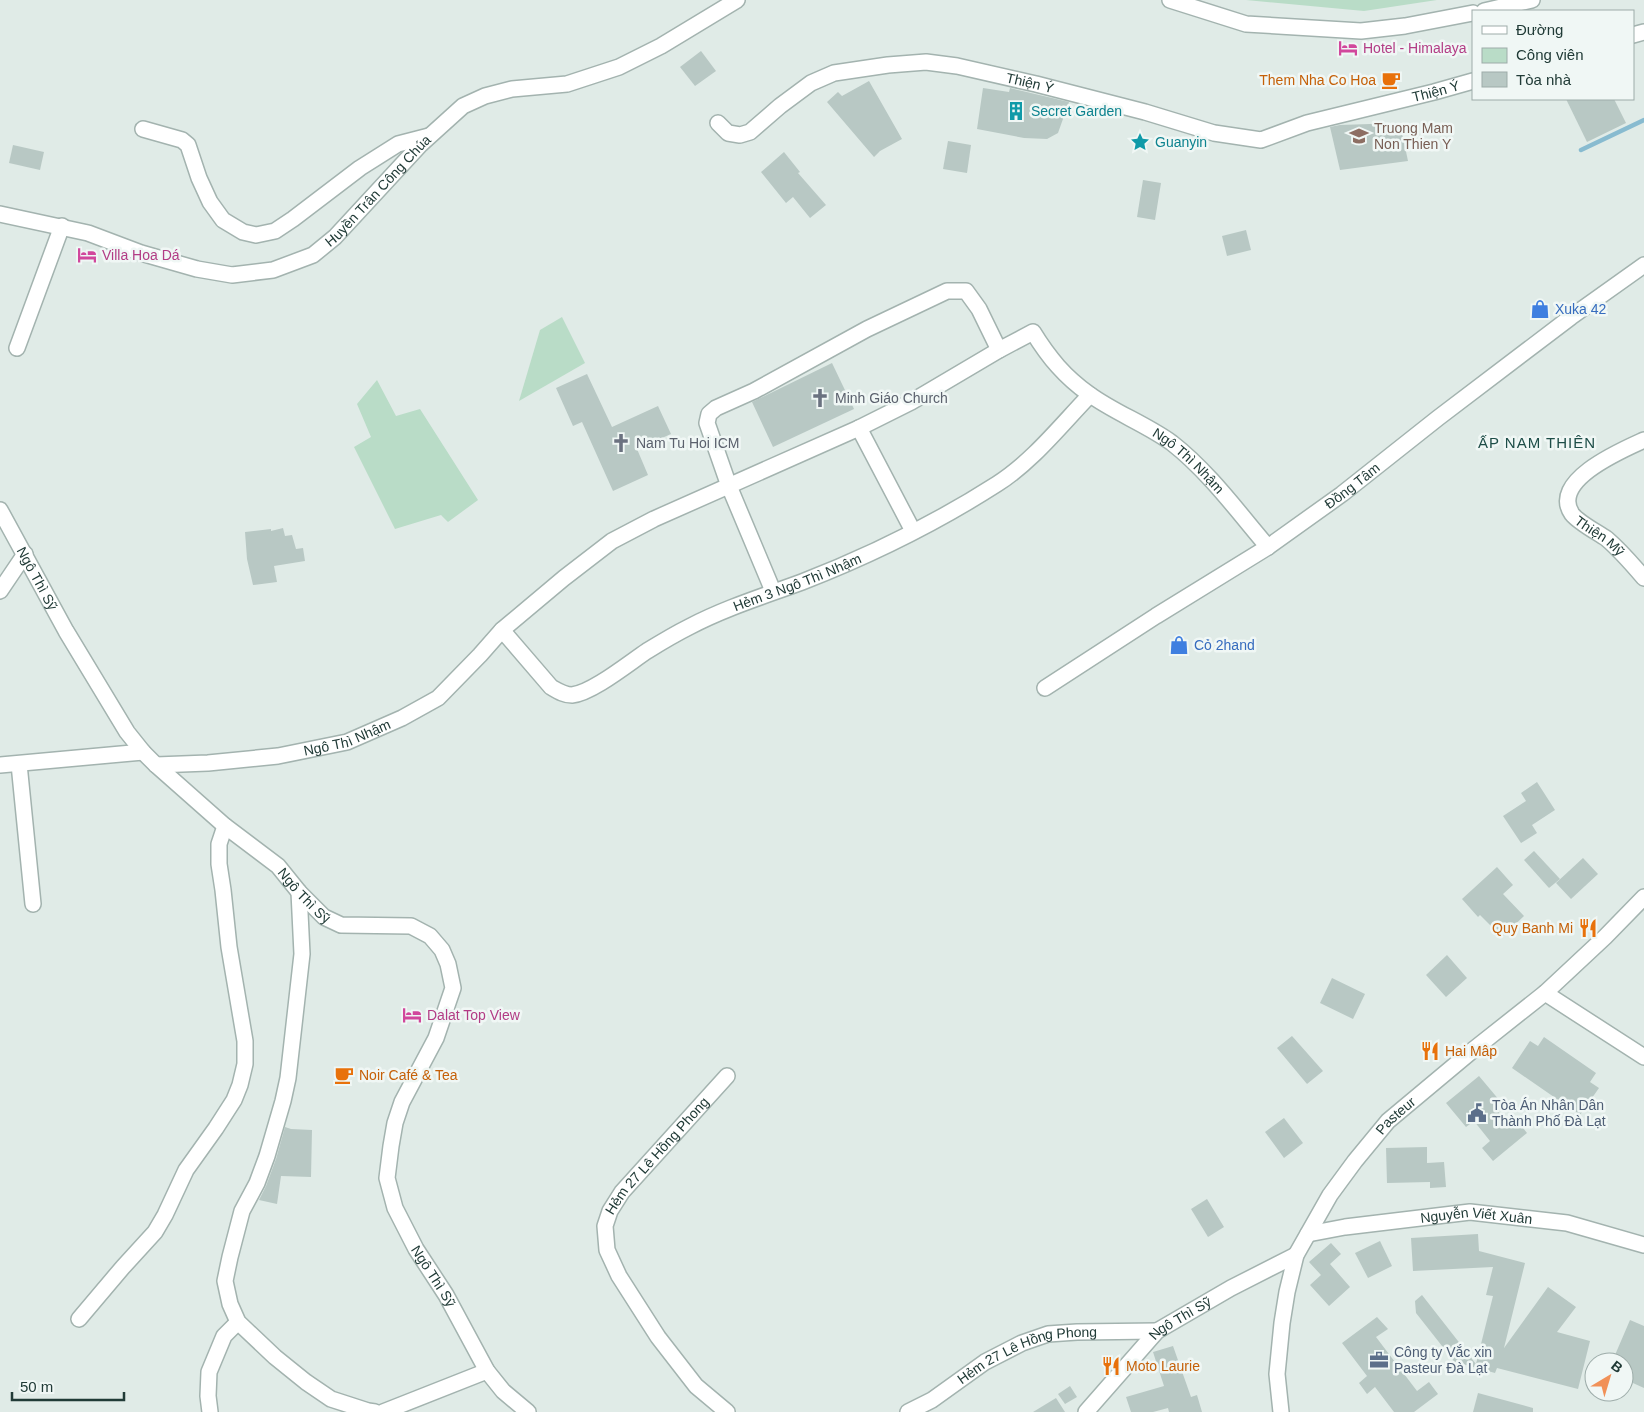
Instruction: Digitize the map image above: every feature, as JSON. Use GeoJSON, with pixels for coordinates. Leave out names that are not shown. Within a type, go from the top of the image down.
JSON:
{"type":"FeatureCollection","features":[{"type":"Feature","properties":{"kind":"street","name":"Huyền Trân Công Chúa"},"geometry":{"type":"LineString","coordinates":[[0,214],[88,233],[141,253],[197,269],[232,275],[273,270],[313,255],[335,237],[429,136],[463,106],[485,96],[512,89],[567,84],[619,67],[661,46],[737,0]]}},
{"type":"Feature","properties":{"kind":"street"},"geometry":{"type":"LineString","coordinates":[[1170,0],[1246,24],[1361,32],[1472,13]]}},
{"type":"Feature","properties":{"kind":"street"},"geometry":{"type":"LineString","coordinates":[[1488,10],[1532,0]]}},
{"type":"Feature","properties":{"kind":"street","name":"Thiện Ý"},"geometry":{"type":"LineString","coordinates":[[718,123],[728,133],[740,136],[750,132],[811,83],[834,73],[888,65],[926,62],[957,66],[1036,84],[1214,132],[1261,140],[1307,123],[1472,81]]}},
{"type":"Feature","properties":{"kind":"street"},"geometry":{"type":"LineString","coordinates":[[143,129],[182,140],[188,145],[199,178],[210,202],[223,220],[243,232],[256,235],[275,231],[360,168],[398,144],[429,136]]}},
{"type":"Feature","properties":{"kind":"street"},"geometry":{"type":"LineString","coordinates":[[17,348],[62,226]]}},
{"type":"Feature","properties":{"kind":"street","name":"Đồng Tâm"},"geometry":{"type":"LineString","coordinates":[[1045,688],[1156,616],[1268,548],[1342,494],[1563,323],[1644,265]]}},
{"type":"Feature","properties":{"kind":"street"},"geometry":{"type":"LineString","coordinates":[[773,591],[730,486],[707,423],[709,414],[716,408],[754,390],[867,329],[947,291],[966,291],[979,309],[999,350]]}},
{"type":"Feature","properties":{"kind":"street","name":"Ngô Thì Nhậm"},"geometry":{"type":"LineString","coordinates":[[156,765],[208,763],[278,756],[347,742],[402,718],[438,698],[502,630],[612,541],[654,518],[859,428],[911,402],[999,350],[1034,332],[1060,370],[1090,395],[1148,427],[1172,443],[1189,458],[1216,486],[1268,548]]}},
{"type":"Feature","properties":{"kind":"street","name":"Hẻm 3 Ngô Thì Nhậm"},"geometry":{"type":"LineString","coordinates":[[502,630],[551,688],[562,694],[573,695],[589,690],[649,650],[690,626],[856,559],[934,521],[999,483],[1030,458],[1090,395]]}},
{"type":"Feature","properties":{"kind":"street"},"geometry":{"type":"LineString","coordinates":[[859,428],[913,531]]}},
{"type":"Feature","properties":{"kind":"street","name":"Thiện Mỹ"},"geometry":{"type":"LineString","coordinates":[[1644,440],[1593,467],[1574,483],[1568,493],[1568,503],[1572,514],[1606,538],[1625,555],[1644,578]]}},
{"type":"Feature","properties":{"kind":"street","name":"Ngô Thì Sỹ"},"geometry":{"type":"LineString","coordinates":[[0,510],[66,631],[127,732],[156,765],[225,826],[278,866],[299,892],[324,917],[341,925],[411,926],[430,936],[442,950],[448,964],[453,988],[436,1038],[402,1102],[395,1123],[387,1178],[394,1208],[416,1249],[446,1295],[487,1371],[503,1391],[528,1412]]}},
{"type":"Feature","properties":{"kind":"street"},"geometry":{"type":"LineString","coordinates":[[0,590],[25,554]]}},
{"type":"Feature","properties":{"kind":"street"},"geometry":{"type":"LineString","coordinates":[[0,765],[143,752]]}},
{"type":"Feature","properties":{"kind":"street"},"geometry":{"type":"LineString","coordinates":[[19,764],[33,904]]}},
{"type":"Feature","properties":{"kind":"street"},"geometry":{"type":"LineString","coordinates":[[79,1319],[123,1266],[155,1232],[186,1170],[234,1100],[240,1085],[245,1064],[245,1041],[229,947],[224,890],[219,864],[219,844],[225,826]]}},
{"type":"Feature","properties":{"kind":"street"},"geometry":{"type":"LineString","coordinates":[[299,892],[302,954],[288,1078],[267,1156],[257,1183],[242,1211],[225,1281],[230,1304],[238,1322],[275,1357],[306,1382],[331,1398],[375,1412]]}},
{"type":"Feature","properties":{"kind":"street","name":"Pasteur"},"geometry":{"type":"LineString","coordinates":[[1281,1412],[1278,1374],[1282,1323],[1287,1292],[1296,1255],[1330,1195],[1388,1121],[1545,993],[1605,937],[1644,897]]}},
{"type":"Feature","properties":{"kind":"street"},"geometry":{"type":"LineString","coordinates":[[1545,993],[1644,1057]]}},
{"type":"Feature","properties":{"kind":"street","name":"Hẻm 27 Lê Hồng Phong"},"geometry":{"type":"LineString","coordinates":[[727,1076],[622,1192],[610,1211],[606,1226],[607,1250],[620,1276],[658,1337],[696,1386],[727,1412]]}},
{"type":"Feature","properties":{"kind":"street","name":"Nguyễn Viết Xuân"},"geometry":{"type":"LineString","coordinates":[[1308,1234],[1345,1227],[1470,1212],[1567,1223],[1644,1244]]}},
{"type":"Feature","properties":{"kind":"street","name":"Ngô Thì Sỹ"},"geometry":{"type":"LineString","coordinates":[[1086,1412],[1158,1331],[1230,1288],[1296,1255]]}},
{"type":"Feature","properties":{"kind":"street"},"geometry":{"type":"LineString","coordinates":[[210,1412],[208,1396],[209,1372],[224,1336],[238,1322]]}},
{"type":"Feature","properties":{"kind":"street","name":"Hẻm 27 Lê Hồng Phong"},"geometry":{"type":"LineString","coordinates":[[908,1412],[932,1400],[985,1362],[1048,1334],[1158,1331]]}},
{"type":"Feature","properties":{"kind":"street"},"geometry":{"type":"LineString","coordinates":[[383,1412],[487,1371]]}},
{"type":"Feature","properties":{"kind":"green space"},"geometry":{"type":"Polygon","coordinates":[[[1246,0],[1437,0],[1364,11],[1246,0]]]}},
{"type":"Feature","properties":{"kind":"green space"},"geometry":{"type":"Polygon","coordinates":[[[562,317],[585,363],[519,401],[540,330],[562,317]]]}},
{"type":"Feature","properties":{"kind":"green space"},"geometry":{"type":"Polygon","coordinates":[[[377,380],[396,416],[420,409],[478,500],[448,522],[441,515],[395,529],[354,447],[371,437],[357,404],[377,380]]]}},
{"type":"Feature","properties":{"kind":"building"},"geometry":{"type":"Polygon","coordinates":[[[701,51],[716,71],[695,86],[680,67],[701,51]]]}},
{"type":"Feature","properties":{"kind":"building"},"geometry":{"type":"Polygon","coordinates":[[[869,81],[902,139],[880,151],[874,157],[827,102],[838,92],[842,96],[869,81]]]}},
{"type":"Feature","properties":{"kind":"building"},"geometry":{"type":"Polygon","coordinates":[[[983,88],[1009,92],[1010,88],[1069,102],[1058,133],[1047,139],[1024,138],[977,129],[983,88]]]}},
{"type":"Feature","properties":{"kind":"building"},"geometry":{"type":"Polygon","coordinates":[[[1566,100],[1614,100],[1626,123],[1587,142],[1566,100]]]}},
{"type":"Feature","properties":{"kind":"building"},"geometry":{"type":"Polygon","coordinates":[[[1400,123],[1408,161],[1340,170],[1330,127],[1400,123]]]}},
{"type":"Feature","properties":{"kind":"building"},"geometry":{"type":"Polygon","coordinates":[[[948,141],[971,145],[967,173],[943,169],[948,141]]]}},
{"type":"Feature","properties":{"kind":"building"},"geometry":{"type":"Polygon","coordinates":[[[13,145],[44,152],[40,170],[9,163],[13,145]]]}},
{"type":"Feature","properties":{"kind":"building"},"geometry":{"type":"Polygon","coordinates":[[[784,152],[800,172],[798,173],[826,205],[810,218],[793,197],[786,203],[761,172],[784,152]]]}},
{"type":"Feature","properties":{"kind":"building"},"geometry":{"type":"Polygon","coordinates":[[[1143,180],[1161,183],[1155,220],[1137,217],[1143,180]]]}},
{"type":"Feature","properties":{"kind":"building"},"geometry":{"type":"Polygon","coordinates":[[[1246,230],[1251,250],[1227,256],[1222,236],[1246,230]]]}},
{"type":"Feature","properties":{"kind":"building"},"geometry":{"type":"Polygon","coordinates":[[[832,363],[854,409],[773,447],[752,402],[832,363]]]}},
{"type":"Feature","properties":{"kind":"building","name":"Nam Tu Hoi ICM"},"geometry":{"type":"Polygon","coordinates":[[[587,374],[612,427],[658,406],[671,434],[637,449],[648,475],[613,491],[582,422],[573,426],[556,388],[587,374]]]}},
{"type":"Feature","properties":{"kind":"building"},"geometry":{"type":"Polygon","coordinates":[[[283,528],[285,536],[292,535],[296,549],[303,548],[305,561],[274,566],[277,582],[253,585],[247,559],[245,532],[271,529],[271,531],[283,528]]]}},
{"type":"Feature","properties":{"kind":"building"},"geometry":{"type":"Polygon","coordinates":[[[1537,782],[1555,810],[1532,825],[1537,833],[1521,843],[1503,816],[1526,801],[1521,793],[1537,782]]]}},
{"type":"Feature","properties":{"kind":"building"},"geometry":{"type":"Polygon","coordinates":[[[1534,851],[1560,879],[1549,888],[1524,860],[1534,851]]]}},
{"type":"Feature","properties":{"kind":"building"},"geometry":{"type":"Polygon","coordinates":[[[1583,858],[1598,874],[1571,899],[1556,883],[1583,858]]]}},
{"type":"Feature","properties":{"kind":"building"},"geometry":{"type":"Polygon","coordinates":[[[1497,867],[1513,885],[1503,894],[1524,916],[1502,937],[1480,915],[1478,917],[1462,899],[1497,867]]]}},
{"type":"Feature","properties":{"kind":"building"},"geometry":{"type":"Polygon","coordinates":[[[1447,955],[1467,978],[1446,997],[1426,975],[1447,955]]]}},
{"type":"Feature","properties":{"kind":"building"},"geometry":{"type":"Polygon","coordinates":[[[1332,978],[1365,994],[1353,1019],[1320,1003],[1332,978]]]}},
{"type":"Feature","properties":{"kind":"building"},"geometry":{"type":"Polygon","coordinates":[[[1292,1036],[1323,1071],[1307,1084],[1277,1048],[1292,1036]]]}},
{"type":"Feature","properties":{"kind":"building"},"geometry":{"type":"Polygon","coordinates":[[[1544,1037],[1596,1073],[1590,1082],[1599,1088],[1580,1115],[1512,1068],[1530,1041],[1538,1046],[1544,1037]]]}},
{"type":"Feature","properties":{"kind":"building","name":"Tòa Án Nhân Dân Thành Phố Đà Lạt"},"geometry":{"type":"Polygon","coordinates":[[[1479,1076],[1500,1101],[1494,1106],[1509,1125],[1516,1119],[1527,1133],[1493,1161],[1482,1148],[1490,1141],[1474,1121],[1466,1127],[1446,1103],[1479,1076]]]}},
{"type":"Feature","properties":{"kind":"building"},"geometry":{"type":"Polygon","coordinates":[[[1284,1118],[1303,1143],[1284,1158],[1265,1132],[1284,1118]]]}},
{"type":"Feature","properties":{"kind":"building"},"geometry":{"type":"Polygon","coordinates":[[[285,1127],[312,1130],[311,1177],[281,1176],[277,1204],[259,1200],[276,1159],[285,1127]]]}},
{"type":"Feature","properties":{"kind":"building"},"geometry":{"type":"Polygon","coordinates":[[[1427,1147],[1427,1163],[1444,1162],[1446,1187],[1430,1188],[1430,1182],[1387,1183],[1386,1148],[1427,1147]]]}},
{"type":"Feature","properties":{"kind":"building"},"geometry":{"type":"Polygon","coordinates":[[[1207,1199],[1224,1227],[1208,1237],[1191,1209],[1207,1199]]]}},
{"type":"Feature","properties":{"kind":"building"},"geometry":{"type":"Polygon","coordinates":[[[1478,1234],[1479,1251],[1525,1263],[1504,1348],[1548,1287],[1576,1307],[1557,1332],[1590,1341],[1587,1352],[1584,1352],[1584,1365],[1578,1389],[1497,1368],[1495,1373],[1459,1363],[1457,1365],[1416,1313],[1415,1301],[1422,1295],[1476,1364],[1493,1296],[1486,1295],[1493,1267],[1413,1271],[1411,1238],[1478,1234]]]}},
{"type":"Feature","properties":{"kind":"building"},"geometry":{"type":"Polygon","coordinates":[[[1380,1241],[1392,1266],[1368,1278],[1355,1253],[1380,1241]]]}},
{"type":"Feature","properties":{"kind":"building"},"geometry":{"type":"Polygon","coordinates":[[[1331,1243],[1341,1254],[1330,1264],[1350,1287],[1329,1306],[1310,1285],[1321,1275],[1309,1262],[1331,1243]]]}},
{"type":"Feature","properties":{"kind":"building","name":"Công ty Vắc xin Pasteur Đà Lạt"},"geometry":{"type":"Polygon","coordinates":[[[1377,1317],[1388,1329],[1376,1337],[1417,1391],[1429,1382],[1438,1394],[1414,1412],[1394,1412],[1375,1387],[1367,1394],[1359,1383],[1367,1376],[1342,1343],[1377,1317]]]}},
{"type":"Feature","properties":{"kind":"building"},"geometry":{"type":"Polygon","coordinates":[[[1630,1320],[1644,1326],[1644,1388],[1634,1384],[1634,1352],[1616,1352],[1630,1320]]]}},
{"type":"Feature","properties":{"kind":"building"},"geometry":{"type":"Polygon","coordinates":[[[1173,1346],[1191,1397],[1197,1395],[1202,1412],[1169,1412],[1168,1408],[1153,1412],[1131,1412],[1126,1397],[1164,1386],[1153,1352],[1173,1346]]]}},
{"type":"Feature","properties":{"kind":"building"},"geometry":{"type":"Polygon","coordinates":[[[1070,1386],[1077,1397],[1065,1404],[1058,1394],[1070,1386]]]}},
{"type":"Feature","properties":{"kind":"building"},"geometry":{"type":"Polygon","coordinates":[[[1478,1393],[1533,1408],[1533,1412],[1473,1412],[1478,1393]]]}},
{"type":"Feature","properties":{"kind":"building"},"geometry":{"type":"Polygon","coordinates":[[[1056,1398],[1065,1412],[1033,1412],[1056,1398]]]}},
{"type":"Feature","properties":{"kind":"waterway"},"geometry":{"type":"LineString","coordinates":[[1581,150],[1644,120]]}},
{"type":"Feature","properties":{"kind":"place","name":"Hotel - Himalaya"},"geometry":{"type":"Point","coordinates":[1348,48]}},
{"type":"Feature","properties":{"kind":"place","name":"Them Nha Co Hoa"},"geometry":{"type":"Point","coordinates":[1391,80]}},
{"type":"Feature","properties":{"kind":"place","name":"Secret Garden"},"geometry":{"type":"Point","coordinates":[1016,111]}},
{"type":"Feature","properties":{"kind":"place","name":"Truong Mam Non Thien Y"},"geometry":{"type":"Point","coordinates":[1359,136]}},
{"type":"Feature","properties":{"kind":"place","name":"Guanyin"},"geometry":{"type":"Point","coordinates":[1140,142]}},
{"type":"Feature","properties":{"kind":"place","name":"Villa Hoa Dá"},"geometry":{"type":"Point","coordinates":[87,255]}},
{"type":"Feature","properties":{"kind":"place","name":"Xuka 42"},"geometry":{"type":"Point","coordinates":[1540,309]}},
{"type":"Feature","properties":{"kind":"place","name":"Minh Giáo Church"},"geometry":{"type":"Point","coordinates":[820,398]}},
{"type":"Feature","properties":{"kind":"place","name":"Nam Tu Hoi ICM"},"geometry":{"type":"Point","coordinates":[621,443]}},
{"type":"Feature","properties":{"kind":"place","name":"Cỏ 2hand"},"geometry":{"type":"Point","coordinates":[1179,645]}},
{"type":"Feature","properties":{"kind":"place","name":"Quy Banh Mi"},"geometry":{"type":"Point","coordinates":[1588,928]}},
{"type":"Feature","properties":{"kind":"place","name":"Dalat Top View"},"geometry":{"type":"Point","coordinates":[412,1015]}},
{"type":"Feature","properties":{"kind":"place","name":"Hai Mâp"},"geometry":{"type":"Point","coordinates":[1430,1051]}},
{"type":"Feature","properties":{"kind":"place","name":"Noir Café & Tea"},"geometry":{"type":"Point","coordinates":[344,1075]}},
{"type":"Feature","properties":{"kind":"place","name":"Tòa Án Nhân Dân Thành Phố Đà Lạt"},"geometry":{"type":"Point","coordinates":[1477,1113]}},
{"type":"Feature","properties":{"kind":"place","name":"Công ty Vắc xin Pasteur Đà Lạt"},"geometry":{"type":"Point","coordinates":[1379,1360]}},
{"type":"Feature","properties":{"kind":"place","name":"Moto Laurie"},"geometry":{"type":"Point","coordinates":[1111,1366]}},
{"type":"Feature","properties":{"kind":"district","name":"ẤP NAM THIÊN"},"geometry":{"type":"Point","coordinates":[1537,443]}}]}
